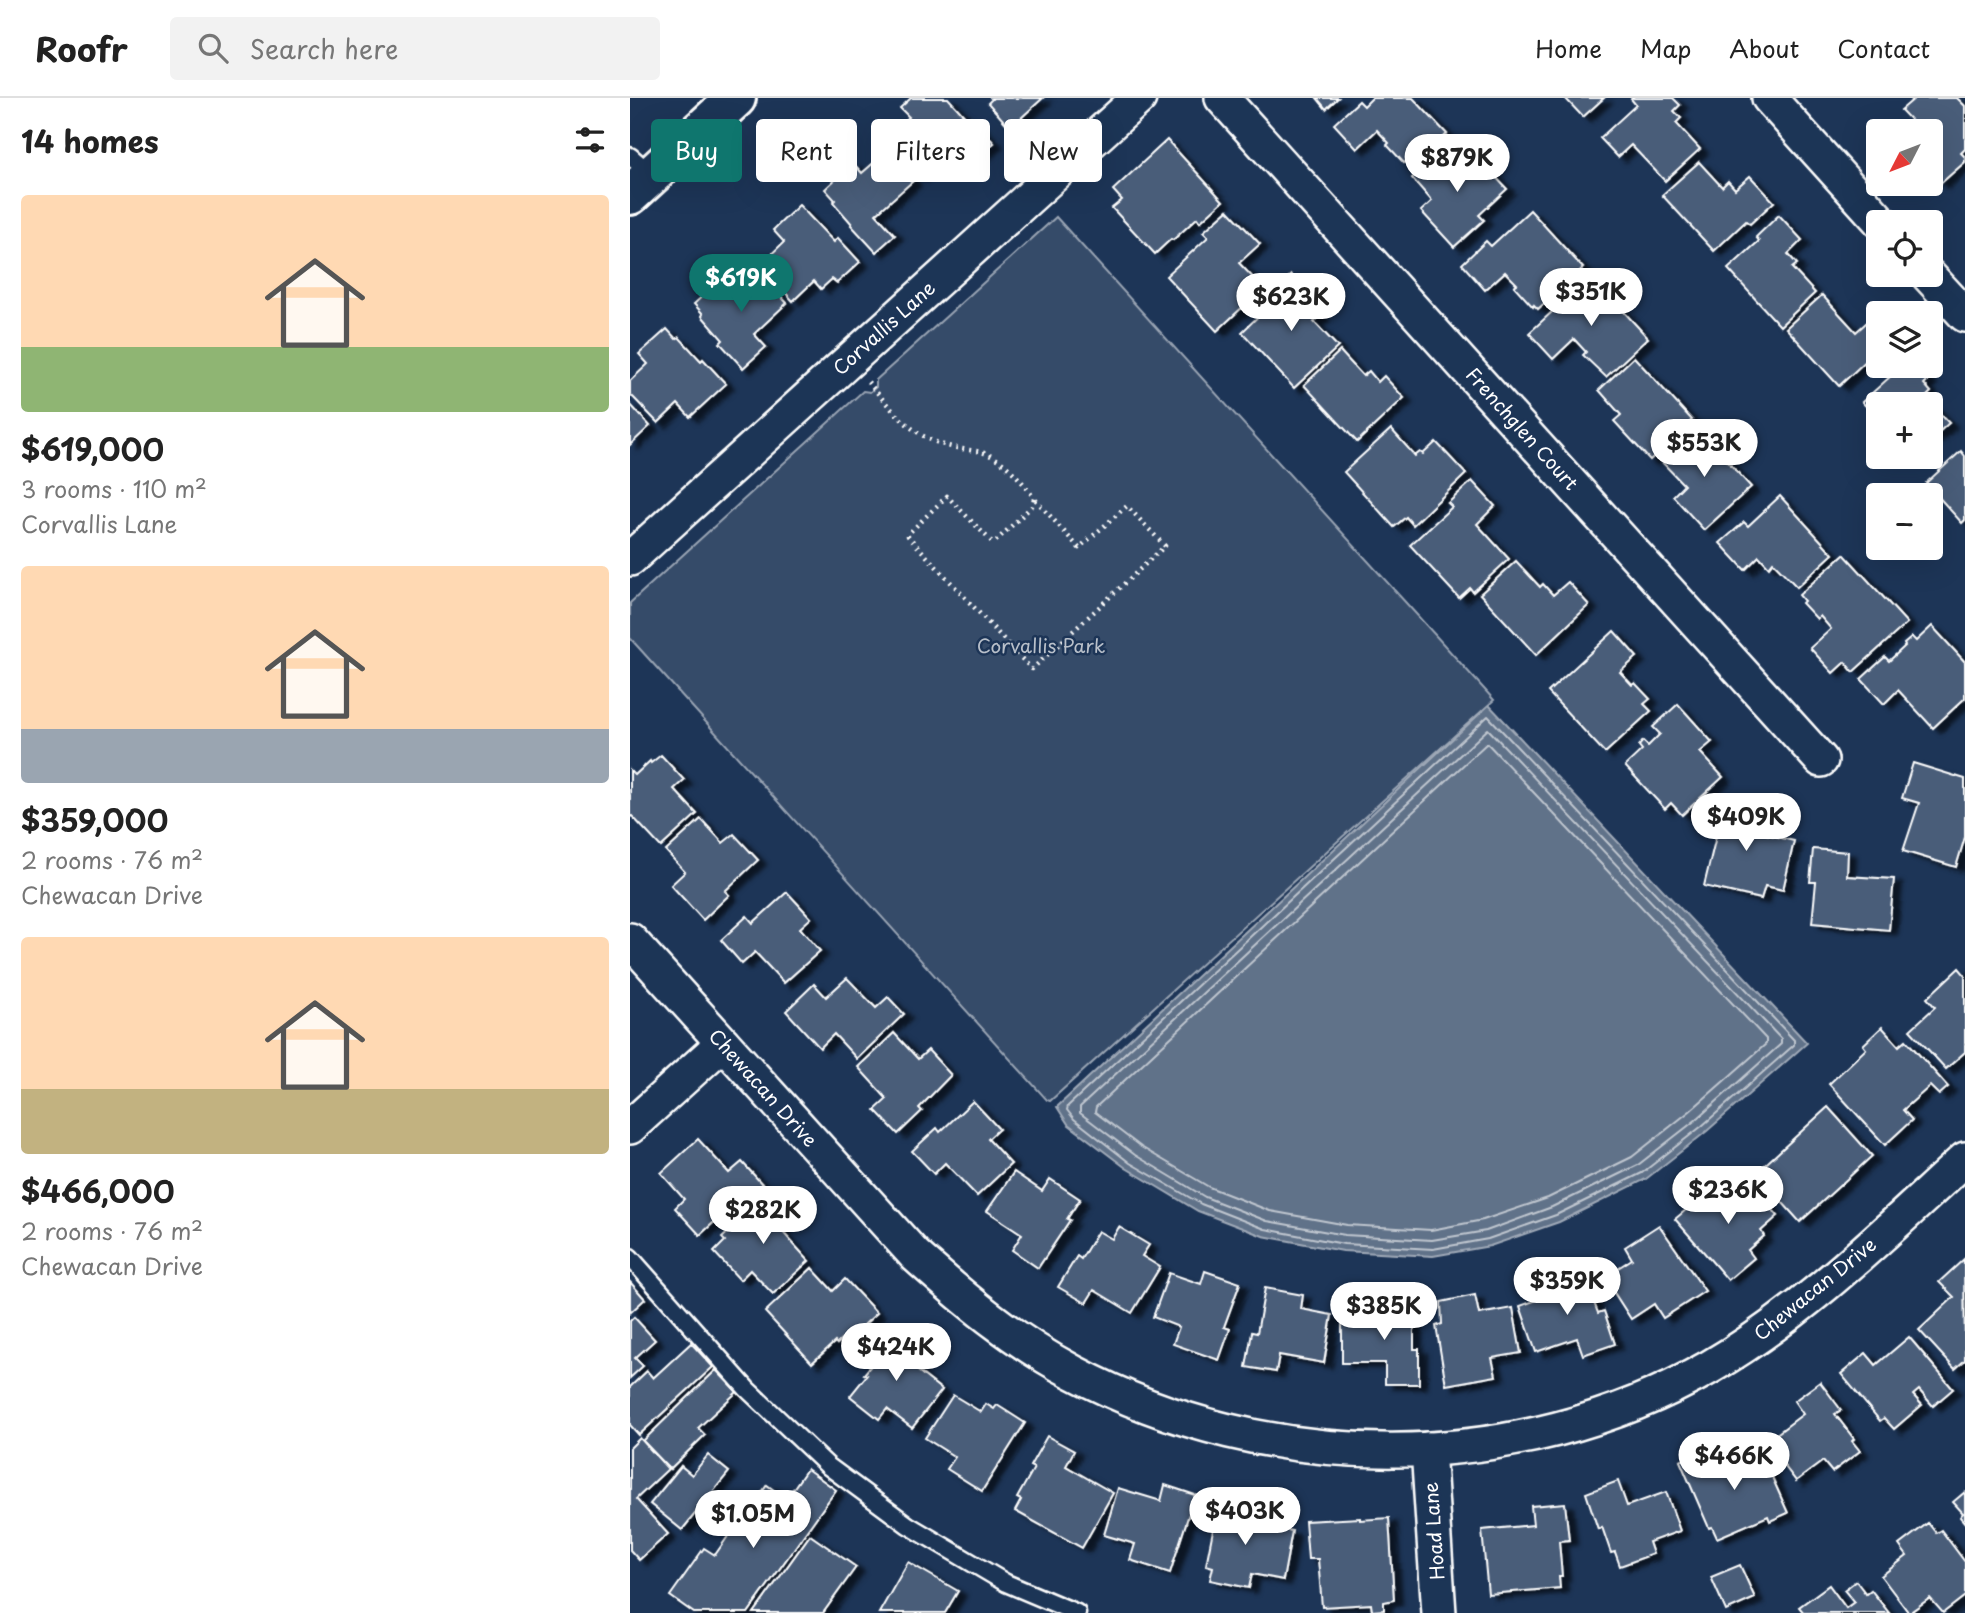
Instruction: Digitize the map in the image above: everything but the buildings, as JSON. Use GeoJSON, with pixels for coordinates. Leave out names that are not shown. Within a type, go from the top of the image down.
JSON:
{"type":"FeatureCollection","features":[{"type":"Feature","properties":{"kind":"street"},"geometry":{"type":"LineString","coordinates":[[637,175],[736,98]]}},
{"type":"Feature","properties":{"kind":"street","name":"Corvallis Lane"},"geometry":{"type":"LineString","coordinates":[[630,559],[1139,98]]}},
{"type":"Feature","properties":{"kind":"street","name":"Frenchglen Court"},"geometry":{"type":"LineString","coordinates":[[1222,98],[1821,760]]}},
{"type":"Feature","properties":{"kind":"street"},"geometry":{"type":"LineString","coordinates":[[1769,98],[1870,210]]}},
{"type":"Feature","properties":{"kind":"street"},"geometry":{"type":"LineString","coordinates":[[1939,287],[1965,315]]}},
{"type":"Feature","properties":{"kind":"street","name":"Chewacan Drive"},"geometry":{"type":"LineString","coordinates":[[630,940],[915,1255],[966,1301],[1013,1336],[1072,1372],[1135,1402],[1188,1421],[1244,1436],[1313,1447],[1382,1451],[1428,1450],[1489,1443],[1558,1428],[1624,1407],[1709,1367],[1768,1330],[1822,1288],[1965,1159]]}},
{"type":"Feature","properties":{"kind":"street"},"geometry":{"type":"LineString","coordinates":[[630,1127],[723,1043]]}},
{"type":"Feature","properties":{"kind":"street","name":"Hoad Lane"},"geometry":{"type":"LineString","coordinates":[[1428,1450],[1439,1613]]}},
{"type":"Feature","properties":{"kind":"lane"},"geometry":{"type":"LineString","coordinates":[[630,1257],[747,1389],[828,1466],[908,1525],[1006,1583],[1077,1613]]}},
{"type":"Feature","properties":{"kind":"path"},"geometry":{"type":"LineString","coordinates":[[849,360],[913,429],[935,442],[989,454],[1002,461],[1079,548],[1127,506],[1165,546],[1032,669],[908,534],[947,496],[995,542],[1032,506],[1034,498]]}},
{"type":"Feature","properties":{"kind":"green space","name":"Corvallis Park"},"geometry":{"type":"Polygon","coordinates":[[[1056,217],[1494,700],[1050,1101],[630,638],[630,603],[863,391],[870,392],[876,387],[876,380],[1056,217]]]}},
{"type":"Feature","properties":{"kind":"water"},"geometry":{"type":"Polygon","coordinates":[[[1489,705],[1807,1043],[1707,1131],[1646,1179],[1559,1222],[1490,1246],[1433,1256],[1343,1251],[1263,1236],[1198,1211],[1126,1168],[1068,1124],[1057,1107],[1489,705]]]}}]}
